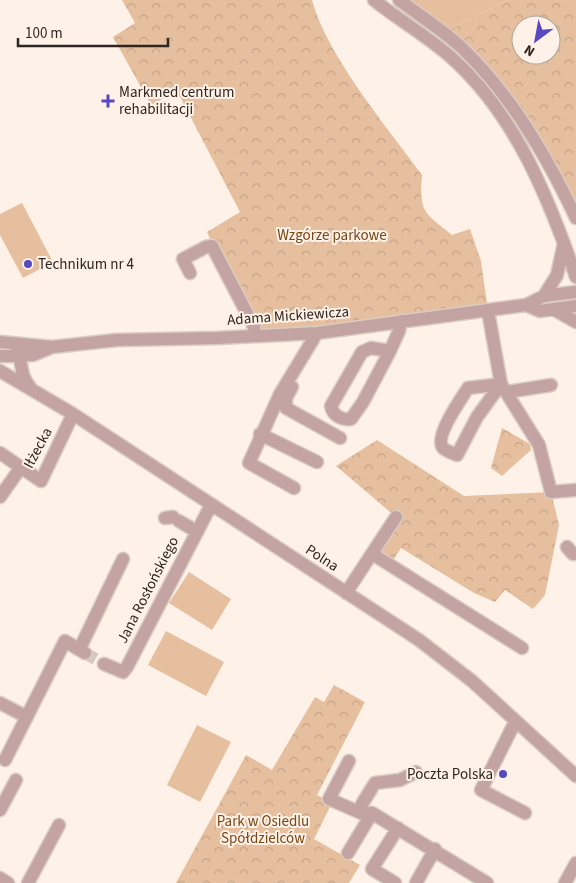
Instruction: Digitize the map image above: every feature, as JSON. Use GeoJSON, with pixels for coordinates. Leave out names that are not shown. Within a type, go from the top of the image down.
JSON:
{"type":"FeatureCollection","features":[{"type":"Feature","properties":{"kind":"street"},"geometry":{"type":"LineString","coordinates":[[374,0],[440,48],[468,73],[502,117],[545,194],[576,277]]}},
{"type":"Feature","properties":{"kind":"street"},"geometry":{"type":"LineString","coordinates":[[399,0],[459,46],[498,87],[518,114],[547,162],[576,218]]}},
{"type":"Feature","properties":{"kind":"street"},"geometry":{"type":"LineString","coordinates":[[544,296],[557,275],[564,243]]}},
{"type":"Feature","properties":{"kind":"street"},"geometry":{"type":"LineString","coordinates":[[190,273],[183,259],[206,247],[212,246],[254,327],[256,336]]}},
{"type":"Feature","properties":{"kind":"street","name":"Adama Mickiewicza"},"geometry":{"type":"LineString","coordinates":[[0,342],[52,347],[117,340],[317,333],[526,306],[544,296],[576,292]]}},
{"type":"Feature","properties":{"kind":"street","name":"Adama Mickiewicza"},"geometry":{"type":"LineString","coordinates":[[526,306],[540,311],[576,306]]}},
{"type":"Feature","properties":{"kind":"street"},"geometry":{"type":"LineString","coordinates":[[553,309],[576,322]]}},
{"type":"Feature","properties":{"kind":"street"},"geometry":{"type":"LineString","coordinates":[[488,311],[504,388],[539,445],[551,492],[576,490]]}},
{"type":"Feature","properties":{"kind":"street"},"geometry":{"type":"LineString","coordinates":[[390,351],[372,348],[362,352],[331,406],[334,414],[344,420],[351,419],[362,402],[390,351],[400,332],[402,321]]}},
{"type":"Feature","properties":{"kind":"street"},"geometry":{"type":"LineString","coordinates":[[294,488],[249,463],[260,434],[280,394],[317,333]]}},
{"type":"Feature","properties":{"kind":"street","name":"Polna"},"geometry":{"type":"LineString","coordinates":[[13,344],[5,374],[73,414],[449,662],[576,776]]}},
{"type":"Feature","properties":{"kind":"street","name":"Adama Mickiewicza"},"geometry":{"type":"LineString","coordinates":[[9,356],[33,355],[52,347]]}},
{"type":"Feature","properties":{"kind":"street"},"geometry":{"type":"LineString","coordinates":[[9,356],[32,389]]}},
{"type":"Feature","properties":{"kind":"street"},"geometry":{"type":"LineString","coordinates":[[304,356],[300,371],[286,398],[286,408],[340,438]]}},
{"type":"Feature","properties":{"kind":"street"},"geometry":{"type":"LineString","coordinates":[[504,388],[477,417],[457,455],[444,449],[440,442],[442,433],[468,388],[551,385]]}},
{"type":"Feature","properties":{"kind":"street","name":"Iłżecka"},"geometry":{"type":"LineString","coordinates":[[0,453],[41,481],[73,414]]}},
{"type":"Feature","properties":{"kind":"street"},"geometry":{"type":"LineString","coordinates":[[260,434],[317,462]]}},
{"type":"Feature","properties":{"kind":"street"},"geometry":{"type":"LineString","coordinates":[[0,497],[21,467]]}},
{"type":"Feature","properties":{"kind":"street","name":"Jana Rosłońskiego"},"geometry":{"type":"LineString","coordinates":[[104,664],[123,672],[211,505]]}},
{"type":"Feature","properties":{"kind":"street"},"geometry":{"type":"LineString","coordinates":[[346,593],[374,555],[396,517]]}},
{"type":"Feature","properties":{"kind":"street"},"geometry":{"type":"LineString","coordinates":[[172,519],[196,532]]}},
{"type":"Feature","properties":{"kind":"street"},"geometry":{"type":"LineString","coordinates":[[374,555],[522,648]]}},
{"type":"Feature","properties":{"kind":"street"},"geometry":{"type":"LineString","coordinates":[[5,760],[65,641],[82,650],[123,559]]}},
{"type":"Feature","properties":{"kind":"street"},"geometry":{"type":"LineString","coordinates":[[0,703],[27,717]]}},
{"type":"Feature","properties":{"kind":"street"},"geometry":{"type":"LineString","coordinates":[[515,722],[482,790],[525,813]]}},
{"type":"Feature","properties":{"kind":"street"},"geometry":{"type":"LineString","coordinates":[[349,761],[329,799],[367,813],[398,828],[435,849],[487,883]]}},
{"type":"Feature","properties":{"kind":"street"},"geometry":{"type":"LineString","coordinates":[[367,813],[362,804],[376,783],[400,780],[416,772]]}},
{"type":"Feature","properties":{"kind":"street"},"geometry":{"type":"LineString","coordinates":[[0,810],[16,780]]}},
{"type":"Feature","properties":{"kind":"street"},"geometry":{"type":"LineString","coordinates":[[348,853],[367,813]]}},
{"type":"Feature","properties":{"kind":"street"},"geometry":{"type":"LineString","coordinates":[[28,883],[59,825]]}},
{"type":"Feature","properties":{"kind":"street"},"geometry":{"type":"LineString","coordinates":[[395,883],[372,869],[398,828]]}},
{"type":"Feature","properties":{"kind":"street"},"geometry":{"type":"LineString","coordinates":[[416,883],[435,849]]}},
{"type":"Feature","properties":{"kind":"street"},"geometry":{"type":"LineString","coordinates":[[565,883],[576,863]]}},
{"type":"Feature","properties":{"kind":"street"},"geometry":{"type":"LineString","coordinates":[[0,878],[8,883]]}},
{"type":"Feature","properties":{"kind":"green space","name":"Wzgórze parkowe"},"geometry":{"type":"Polygon","coordinates":[[[122,0],[312,0],[320,22],[344,67],[422,175],[421,197],[425,211],[452,235],[470,229],[481,261],[488,311],[255,336],[207,232],[240,212],[177,91],[151,105],[113,37],[135,23],[122,0]]]}},
{"type":"Feature","properties":{"kind":"green space"},"geometry":{"type":"Polygon","coordinates":[[[399,0],[508,0],[443,33],[399,0]]]}},
{"type":"Feature","properties":{"kind":"green space"},"geometry":{"type":"Polygon","coordinates":[[[508,0],[576,0],[576,218],[518,114],[443,33],[508,0]]]}},
{"type":"Feature","properties":{"kind":"green space"},"geometry":{"type":"Polygon","coordinates":[[[22,203],[53,262],[23,278],[0,235],[0,214],[22,203]]]}},
{"type":"Feature","properties":{"kind":"green space"},"geometry":{"type":"Polygon","coordinates":[[[502,428],[530,444],[531,450],[502,476],[491,468],[502,428]]]}},
{"type":"Feature","properties":{"kind":"green space"},"geometry":{"type":"Polygon","coordinates":[[[377,440],[464,496],[551,492],[559,525],[545,595],[533,609],[505,590],[495,602],[474,593],[401,548],[390,565],[374,555],[396,517],[336,466],[377,440]]]}},
{"type":"Feature","properties":{"kind":"green space"},"geometry":{"type":"Polygon","coordinates":[[[189,572],[231,599],[212,630],[169,603],[189,572]]]}},
{"type":"Feature","properties":{"kind":"green space"},"geometry":{"type":"Polygon","coordinates":[[[166,631],[224,662],[206,696],[148,665],[166,631]]]}},
{"type":"Feature","properties":{"kind":"green space","name":"Park w Osiedlu Spółdzielców"},"geometry":{"type":"Polygon","coordinates":[[[334,685],[365,702],[317,795],[332,803],[314,839],[360,865],[349,883],[176,883],[246,755],[272,770],[315,697],[324,702],[334,685]]]}},
{"type":"Feature","properties":{"kind":"green space"},"geometry":{"type":"Polygon","coordinates":[[[197,725],[231,742],[200,802],[167,785],[197,725]]]}},
{"type":"Feature","properties":{"kind":"tunnel"},"geometry":{"type":"LineString","coordinates":[[85,653],[104,664]]}},
{"type":"Feature","properties":{"kind":"place","name":"Markmed centrum rehabilitacji"},"geometry":{"type":"Point","coordinates":[108,101]}},
{"type":"Feature","properties":{"kind":"place","name":"Technikum nr 4"},"geometry":{"type":"Point","coordinates":[28,264]}},
{"type":"Feature","properties":{"kind":"place","name":"Poczta Polska"},"geometry":{"type":"Point","coordinates":[503,774]}}]}
